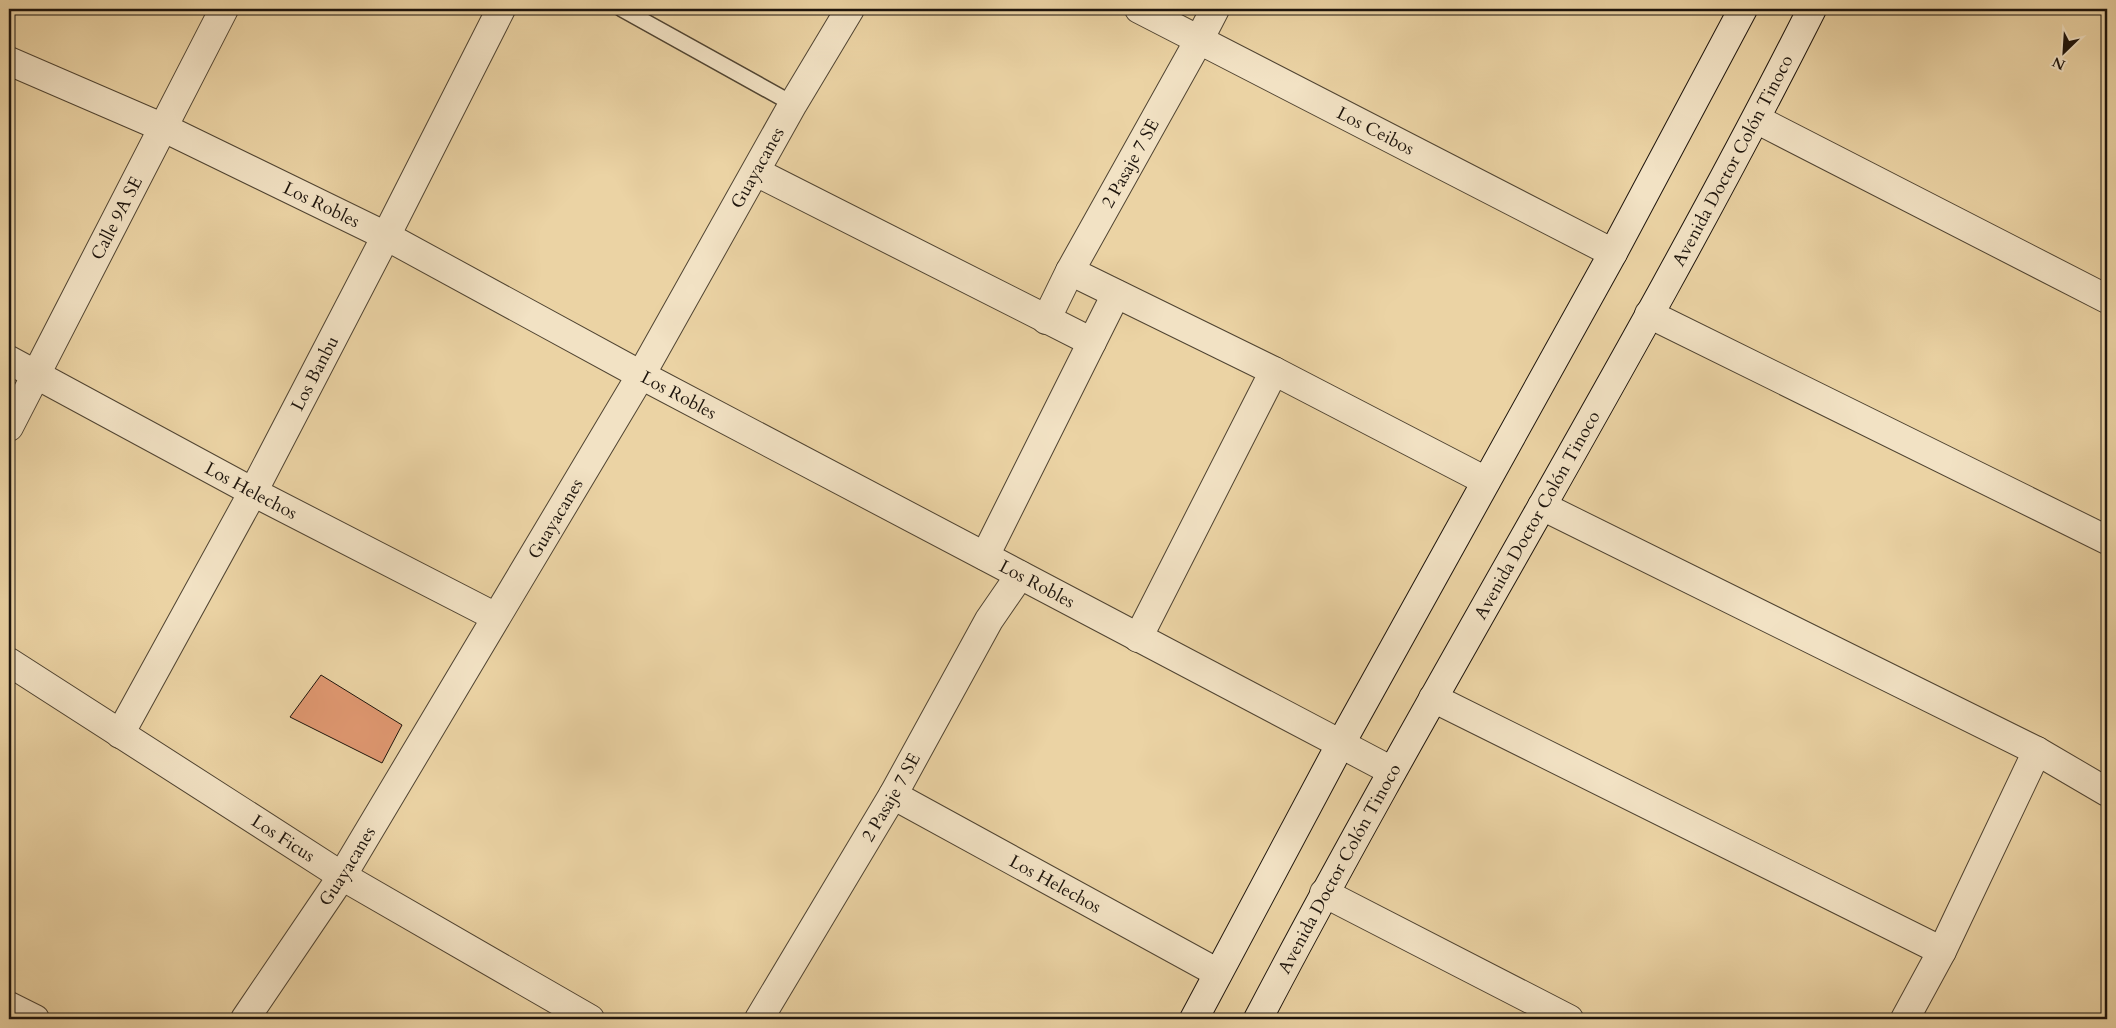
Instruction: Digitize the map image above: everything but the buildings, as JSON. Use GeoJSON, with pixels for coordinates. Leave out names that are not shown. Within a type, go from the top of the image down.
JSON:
{"type":"FeatureCollection","features":[{"type":"Feature","properties":{"kind":"street","name":"Calle 9A SE"},"geometry":{"type":"LineString","coordinates":[[9,427],[224,9]]}},
{"type":"Feature","properties":{"kind":"street","name":"Los Banbu"},"geometry":{"type":"LineString","coordinates":[[120,734],[253,492],[501,9]]}},
{"type":"Feature","properties":{"kind":"street","name":"Guayacanes"},"geometry":{"type":"LineString","coordinates":[[245,1019],[342,876],[641,375],[793,104],[850,9]]}},
{"type":"Feature","properties":{"kind":"street","name":"Los Ceibos"},"geometry":{"type":"LineString","coordinates":[[1139,9],[1613,253]]}},
{"type":"Feature","properties":{"kind":"street","name":"2 Pasaje 7 SE"},"geometry":{"type":"LineString","coordinates":[[1046,320],[1070,271],[1215,9]]}},
{"type":"Feature","properties":{"kind":"street","name":"Avenida Doctor Colón Tinoco"},"geometry":{"type":"LineString","coordinates":[[1258,1019],[1324,892],[1542,506],[1756,119],[1812,9]]}},
{"type":"Feature","properties":{"kind":"street"},"geometry":{"type":"LineString","coordinates":[[1194,1019],[1340,745],[1613,253],[1736,11]]}},
{"type":"Feature","properties":{"kind":"street","name":"Los Robles"},"geometry":{"type":"LineString","coordinates":[[9,61],[164,128],[386,236],[641,375],[1392,771]]}},
{"type":"Feature","properties":{"kind":"street"},"geometry":{"type":"LineString","coordinates":[[1756,119],[2107,299]]}},
{"type":"Feature","properties":{"kind":"street"},"geometry":{"type":"LineString","coordinates":[[756,172],[1092,342]]}},
{"type":"Feature","properties":{"kind":"street"},"geometry":{"type":"LineString","coordinates":[[1070,271],[1274,372],[1486,481]]}},
{"type":"Feature","properties":{"kind":"street"},"geometry":{"type":"LineString","coordinates":[[984,556],[1116,294]]}},
{"type":"Feature","properties":{"kind":"street"},"geometry":{"type":"LineString","coordinates":[[1648,314],[2107,540]]}},
{"type":"Feature","properties":{"kind":"street","name":"Los Helechos"},"geometry":{"type":"LineString","coordinates":[[9,360],[37,373],[253,492],[496,617]]}},
{"type":"Feature","properties":{"kind":"street"},"geometry":{"type":"LineString","coordinates":[[1138,638],[1274,372]]}},
{"type":"Feature","properties":{"kind":"street"},"geometry":{"type":"LineString","coordinates":[[1542,506],[2038,751],[2107,792]]}},
{"type":"Feature","properties":{"kind":"street","name":"2 Pasaje 7 SE"},"geometry":{"type":"LineString","coordinates":[[759,1019],[893,795],[988,620],[1020,575]]}},
{"type":"Feature","properties":{"kind":"street","name":"Los Ficus"},"geometry":{"type":"LineString","coordinates":[[9,662],[342,876],[590,1019]]}},
{"type":"Feature","properties":{"kind":"street"},"geometry":{"type":"LineString","coordinates":[[1433,698],[1942,951]]}},
{"type":"Feature","properties":{"kind":"street"},"geometry":{"type":"LineString","coordinates":[[1906,1019],[1942,951],[2038,751]]}},
{"type":"Feature","properties":{"kind":"street","name":"Los Helechos"},"geometry":{"type":"LineString","coordinates":[[893,795],[1218,973]]}},
{"type":"Feature","properties":{"kind":"street"},"geometry":{"type":"LineString","coordinates":[[1324,892],[1569,1019]]}},
{"type":"Feature","properties":{"kind":"street"},"geometry":{"type":"LineString","coordinates":[[9,1006],[35,1019]]}},
{"type":"Feature","properties":{"kind":"lane"},"geometry":{"type":"LineString","coordinates":[[622,9],[793,104]]}}]}
